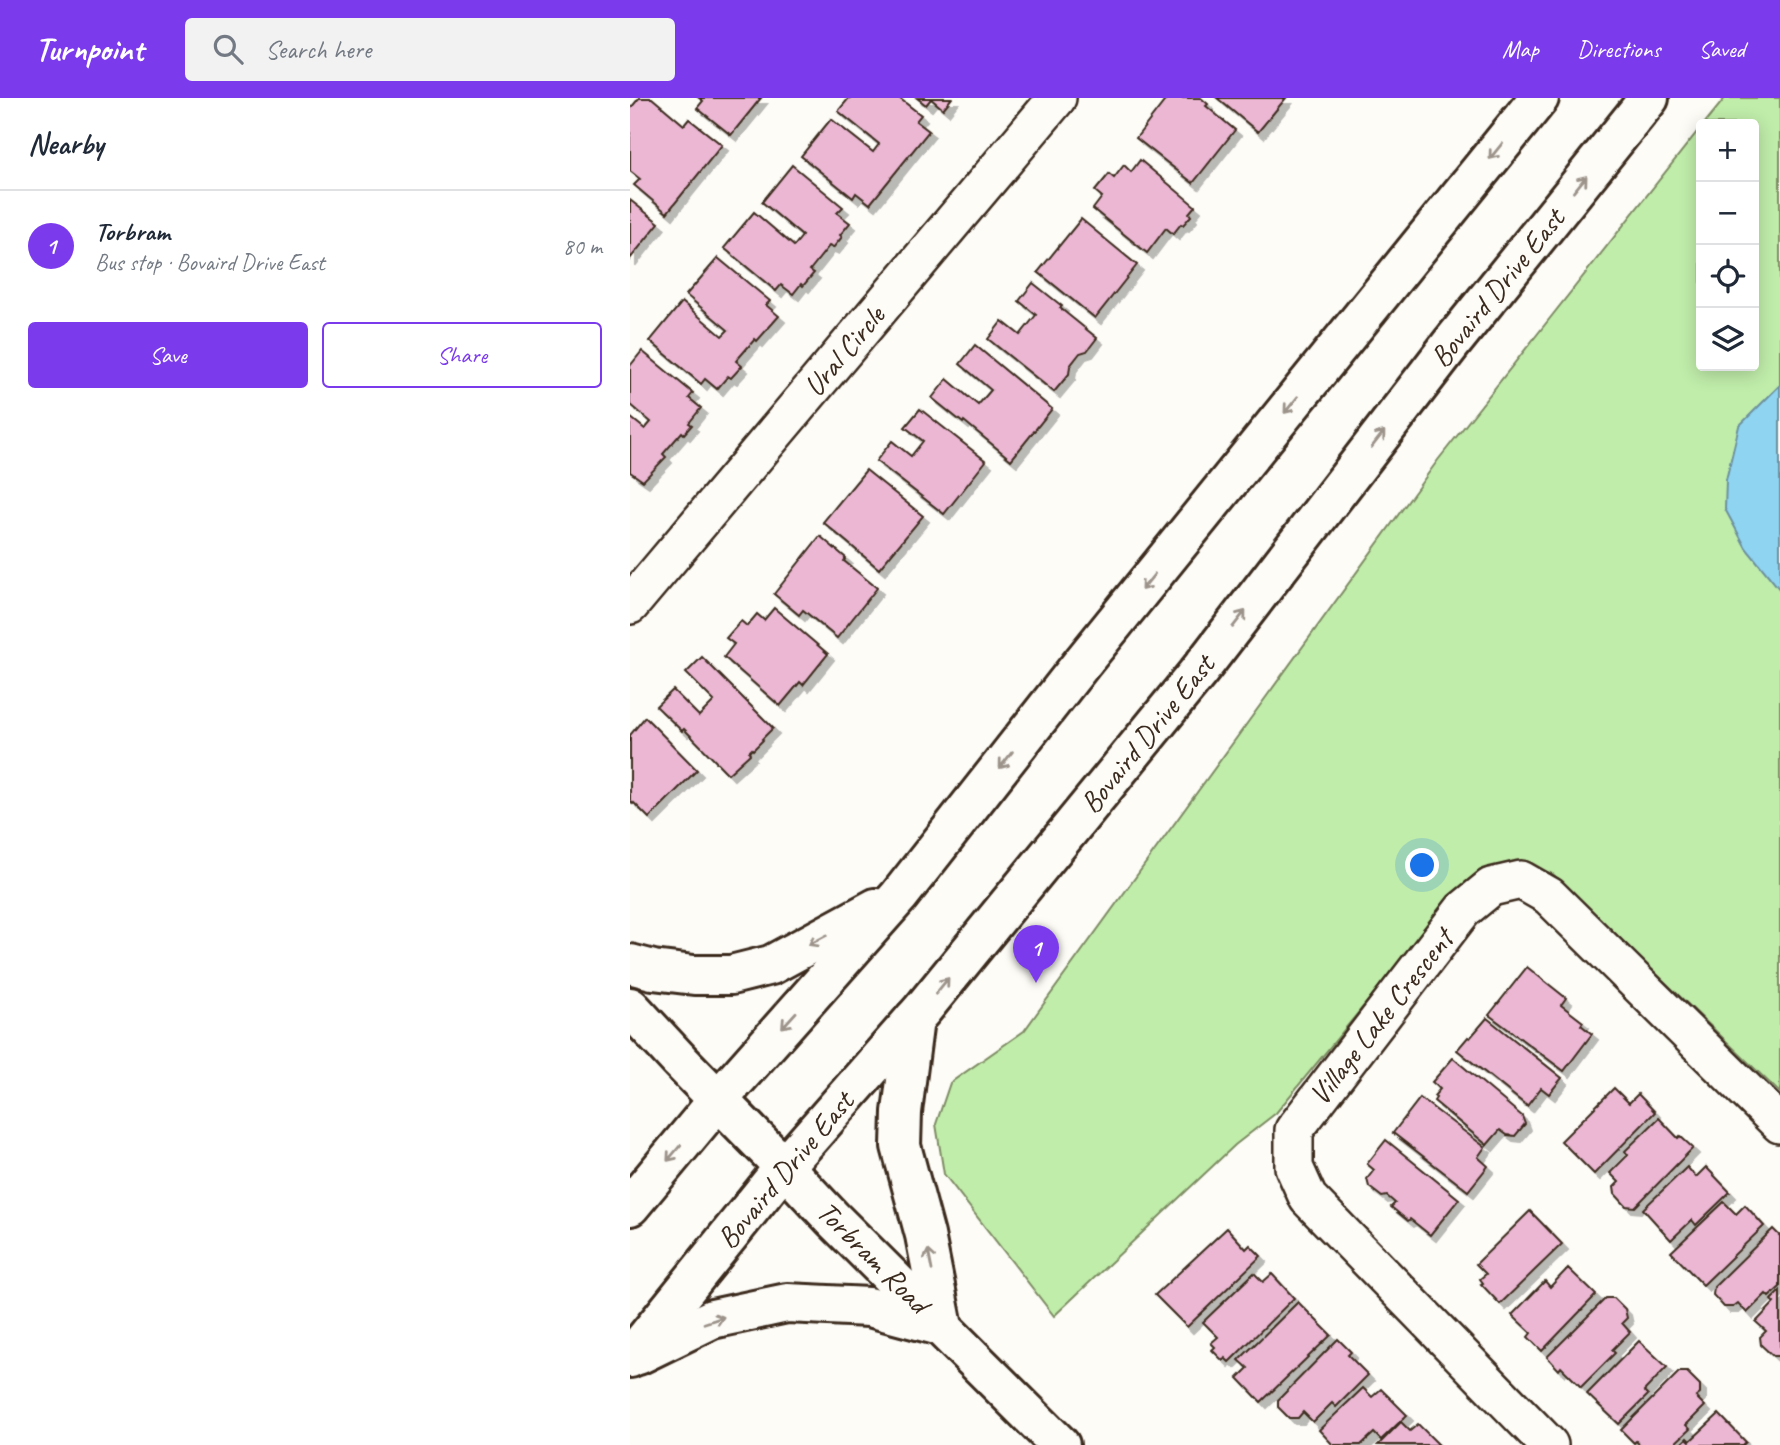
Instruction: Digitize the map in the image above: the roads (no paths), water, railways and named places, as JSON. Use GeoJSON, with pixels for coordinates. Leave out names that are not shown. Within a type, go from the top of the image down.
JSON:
{"type":"FeatureCollection","features":[{"type":"Feature","properties":{"kind":"main road"},"geometry":{"type":"LineString","coordinates":[[630,1206],[718,1100],[899,896],[1082,663],[1539,98]]}},
{"type":"Feature","properties":{"kind":"main road","name":"Bovaird Drive East"},"geometry":{"type":"LineString","coordinates":[[630,1359],[784,1167],[914,1019],[1199,670],[1451,344],[1649,98]]}},
{"type":"Feature","properties":{"kind":"main road"},"geometry":{"type":"LineString","coordinates":[[630,964],[694,975],[731,975],[771,965],[899,896]]}},
{"type":"Feature","properties":{"kind":"main road","name":"Torbram Road"},"geometry":{"type":"LineString","coordinates":[[630,1007],[832,1219],[1060,1445]]}},
{"type":"Feature","properties":{"kind":"main road"},"geometry":{"type":"LineString","coordinates":[[630,1359],[712,1320],[787,1303],[869,1307],[943,1327],[925,1235],[901,1146],[902,1112],[914,1019]]}},
{"type":"Feature","properties":{"kind":"street","name":"Ural Circle"},"geometry":{"type":"LineString","coordinates":[[630,605],[1057,98]]}},
{"type":"Feature","properties":{"kind":"street","name":"Village Lake Crescent"},"geometry":{"type":"LineString","coordinates":[[1549,1445],[1308,1198],[1294,1167],[1294,1130],[1463,909],[1491,887],[1521,880],[1549,896],[1780,1124]]}},
{"type":"Feature","properties":{"kind":"water"},"geometry":{"type":"Polygon","coordinates":[[[1780,385],[1780,590],[1746,548],[1725,509],[1726,480],[1739,426],[1780,385]]]}},
{"type":"Feature","properties":{"kind":"place","name":"Torbram"},"geometry":{"type":"Point","coordinates":[1036,983]}}]}
